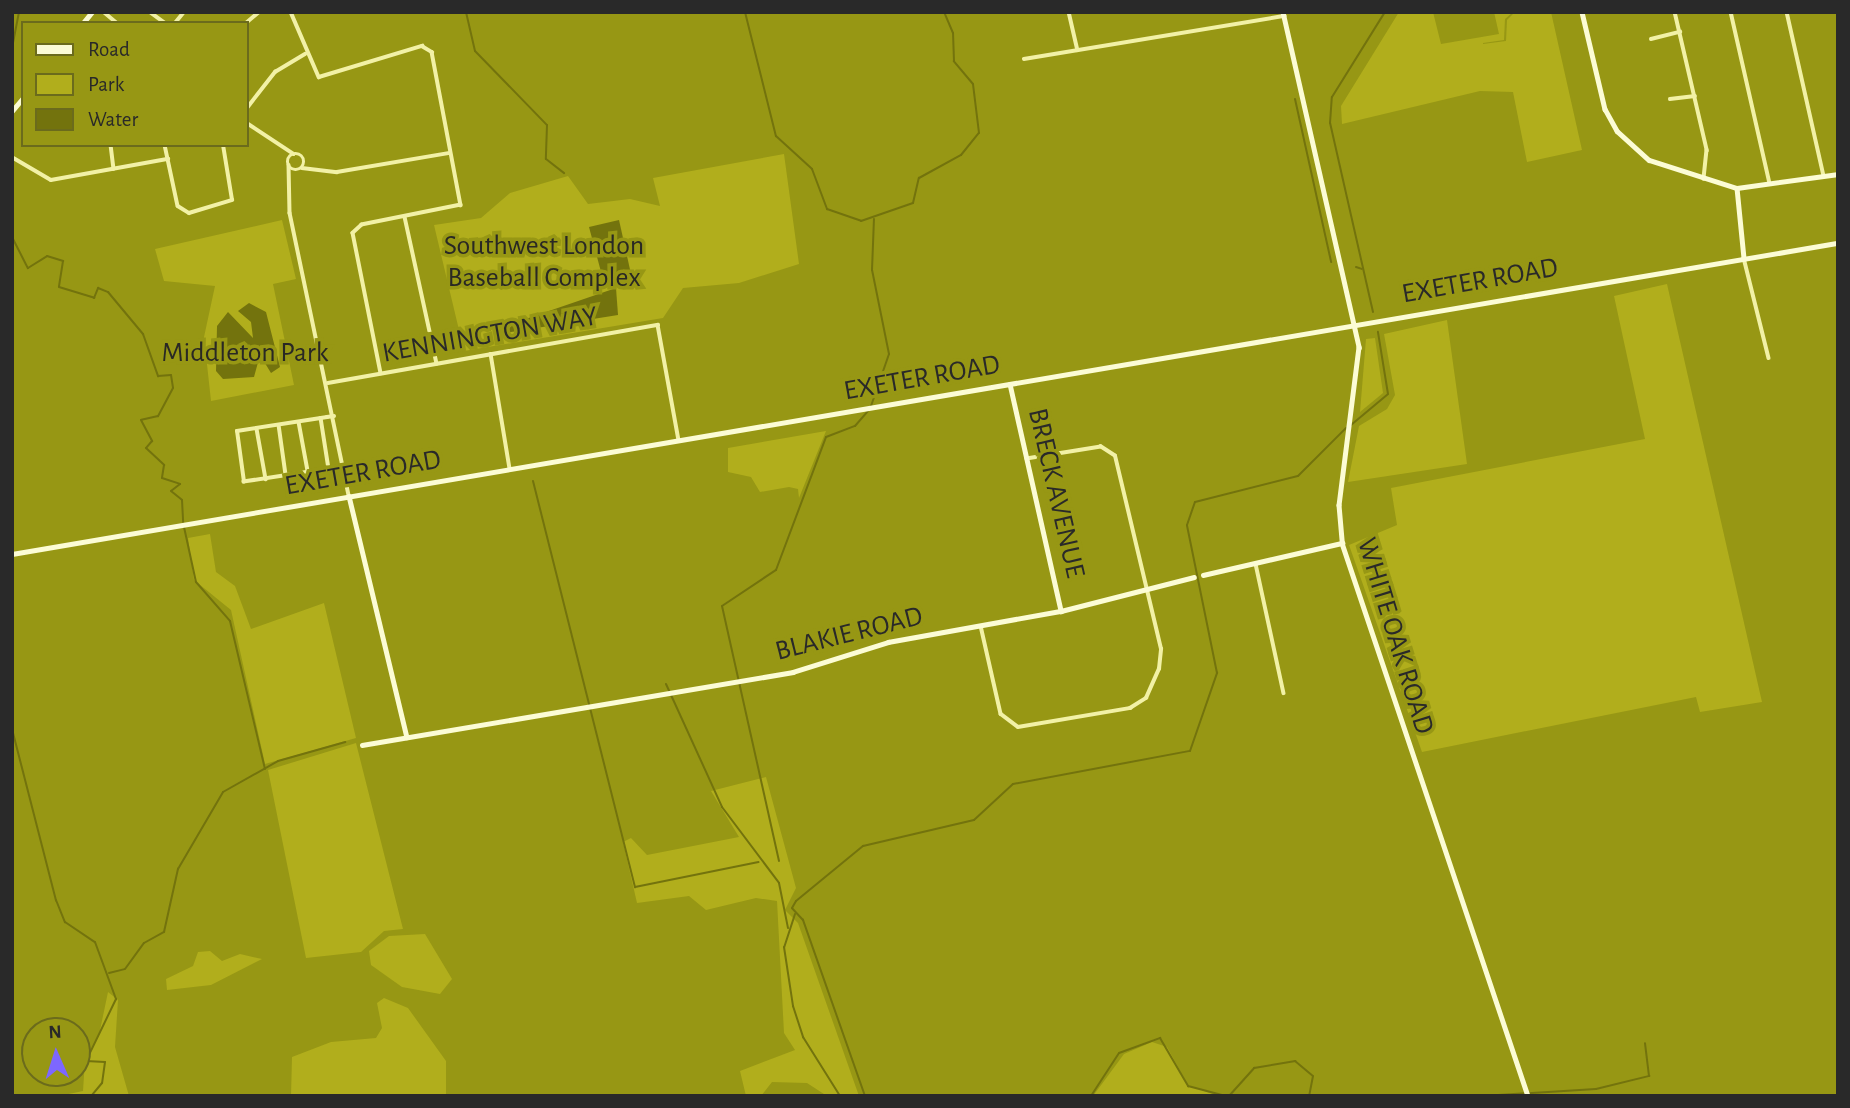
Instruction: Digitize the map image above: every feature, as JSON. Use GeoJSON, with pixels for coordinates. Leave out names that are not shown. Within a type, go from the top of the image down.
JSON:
{"type":"FeatureCollection","features":[{"type":"Feature","properties":{"kind":"street"},"geometry":{"type":"LineString","coordinates":[[291,12],[305,54],[319,77],[426,46],[461,205],[405,217],[352,233],[381,373]]}},
{"type":"Feature","properties":{"kind":"street"},"geometry":{"type":"LineString","coordinates":[[1069,12],[1078,50]]}},
{"type":"Feature","properties":{"kind":"street"},"geometry":{"type":"LineString","coordinates":[[1582,12],[1617,131],[1649,160],[1737,188],[1838,174]]}},
{"type":"Feature","properties":{"kind":"street"},"geometry":{"type":"LineString","coordinates":[[1675,12],[1707,150],[1704,179]]}},
{"type":"Feature","properties":{"kind":"street"},"geometry":{"type":"LineString","coordinates":[[1731,12],[1770,185]]}},
{"type":"Feature","properties":{"kind":"street"},"geometry":{"type":"LineString","coordinates":[[1787,12],[1824,176]]}},
{"type":"Feature","properties":{"kind":"street"},"geometry":{"type":"LineString","coordinates":[[1024,59],[1283,14]]}},
{"type":"Feature","properties":{"kind":"street","name":"WHITE OAK ROAD"},"geometry":{"type":"LineString","coordinates":[[1283,14],[1355,324],[1360,373],[1339,505],[1342,543],[1528,1096]]}},
{"type":"Feature","properties":{"kind":"street"},"geometry":{"type":"LineString","coordinates":[[1651,39],[1680,32]]}},
{"type":"Feature","properties":{"kind":"street"},"geometry":{"type":"LineString","coordinates":[[248,107],[275,72],[305,54]]}},
{"type":"Feature","properties":{"kind":"street"},"geometry":{"type":"LineString","coordinates":[[1670,99],[1695,96]]}},
{"type":"Feature","properties":{"kind":"street"},"geometry":{"type":"LineString","coordinates":[[248,124],[282,151],[294,154],[314,168]]}},
{"type":"Feature","properties":{"kind":"street"},"geometry":{"type":"LineString","coordinates":[[111,147],[114,169]]}},
{"type":"Feature","properties":{"kind":"street"},"geometry":{"type":"LineString","coordinates":[[165,147],[183,211],[226,205],[233,193],[223,147]]}},
{"type":"Feature","properties":{"kind":"street"},"geometry":{"type":"LineString","coordinates":[[282,151],[290,176],[290,213],[328,383],[349,496],[407,737]]}},
{"type":"Feature","properties":{"kind":"street"},"geometry":{"type":"LineString","coordinates":[[288,164],[300,169],[314,168],[337,172],[449,153]]}},
{"type":"Feature","properties":{"kind":"street"},"geometry":{"type":"LineString","coordinates":[[288,164],[294,154]]}},
{"type":"Feature","properties":{"kind":"street"},"geometry":{"type":"LineString","coordinates":[[12,157],[51,180],[168,159]]}},
{"type":"Feature","properties":{"kind":"street"},"geometry":{"type":"LineString","coordinates":[[290,176],[300,169],[304,160]]}},
{"type":"Feature","properties":{"kind":"street"},"geometry":{"type":"LineString","coordinates":[[1737,188],[1744,258],[1769,358]]}},
{"type":"Feature","properties":{"kind":"street"},"geometry":{"type":"LineString","coordinates":[[405,217],[437,364]]}},
{"type":"Feature","properties":{"kind":"street","name":"EXETER ROAD"},"geometry":{"type":"LineString","coordinates":[[12,554],[1838,243]]}},
{"type":"Feature","properties":{"kind":"street","name":"KENNINGTON WAY"},"geometry":{"type":"LineString","coordinates":[[328,383],[658,325],[679,440]]}},
{"type":"Feature","properties":{"kind":"street"},"geometry":{"type":"LineString","coordinates":[[491,354],[510,469]]}},
{"type":"Feature","properties":{"kind":"street","name":"BRECK AVENUE"},"geometry":{"type":"LineString","coordinates":[[1010,384],[1061,611]]}},
{"type":"Feature","properties":{"kind":"street"},"geometry":{"type":"LineString","coordinates":[[321,418],[329,469],[244,482],[237,431],[299,422],[321,418],[334,416]]}},
{"type":"Feature","properties":{"kind":"street"},"geometry":{"type":"LineString","coordinates":[[299,422],[308,472]]}},
{"type":"Feature","properties":{"kind":"street"},"geometry":{"type":"LineString","coordinates":[[279,425],[286,475]]}},
{"type":"Feature","properties":{"kind":"street"},"geometry":{"type":"LineString","coordinates":[[257,428],[266,479]]}},
{"type":"Feature","properties":{"kind":"street"},"geometry":{"type":"LineString","coordinates":[[981,626],[1001,714],[1012,725],[1124,710],[1146,698],[1161,659],[1147,590],[1112,452],[1101,447],[1027,459]]}},
{"type":"Feature","properties":{"kind":"street","name":"BLAKIE ROAD"},"geometry":{"type":"LineString","coordinates":[[362,745],[793,672],[888,642],[1061,611],[1342,543]]}},
{"type":"Feature","properties":{"kind":"street"},"geometry":{"type":"LineString","coordinates":[[1256,564],[1284,693]]}},
{"type":"Feature","properties":{"kind":"green space"},"geometry":{"type":"Polygon","coordinates":[[[1399,12],[1433,12],[1441,44],[1499,34],[1494,12],[1513,12],[1505,19],[1504,40],[1483,44],[1506,41],[1507,20],[1515,12],[1551,12],[1582,150],[1527,162],[1513,92],[1480,91],[1342,124],[1341,106],[1399,12]]]}},
{"type":"Feature","properties":{"kind":"green space","name":"Southwest London Baseball Complex"},"geometry":{"type":"Polygon","coordinates":[[[784,154],[799,264],[739,283],[683,288],[663,318],[464,351],[434,225],[481,218],[510,193],[568,176],[588,204],[630,199],[660,206],[653,178],[784,154]]]}},
{"type":"Feature","properties":{"kind":"green space","name":"Middleton Park"},"geometry":{"type":"Polygon","coordinates":[[[282,220],[296,279],[273,284],[294,385],[211,401],[204,337],[215,286],[164,281],[155,249],[282,220]]]}},
{"type":"Feature","properties":{"kind":"green space"},"geometry":{"type":"Polygon","coordinates":[[[1667,284],[1762,702],[1700,712],[1696,697],[1422,752],[1349,545],[1397,525],[1391,488],[1645,439],[1614,296],[1667,284]]]}},
{"type":"Feature","properties":{"kind":"green space"},"geometry":{"type":"Polygon","coordinates":[[[1447,320],[1467,464],[1348,482],[1359,426],[1387,409],[1395,395],[1384,334],[1447,320]]]}},
{"type":"Feature","properties":{"kind":"green space"},"geometry":{"type":"Polygon","coordinates":[[[1375,338],[1383,393],[1360,412],[1366,339],[1375,338]]]}},
{"type":"Feature","properties":{"kind":"green space"},"geometry":{"type":"Polygon","coordinates":[[[826,431],[799,498],[798,489],[789,487],[760,492],[751,477],[728,472],[728,448],[826,431]]]}},
{"type":"Feature","properties":{"kind":"green space"},"geometry":{"type":"Polygon","coordinates":[[[210,534],[216,572],[235,586],[251,629],[324,603],[356,738],[265,764],[231,610],[194,580],[188,538],[210,534]]]}},
{"type":"Feature","properties":{"kind":"green space"},"geometry":{"type":"Polygon","coordinates":[[[356,743],[403,929],[384,931],[361,952],[306,958],[268,770],[356,743]]]}},
{"type":"Feature","properties":{"kind":"green space"},"geometry":{"type":"Polygon","coordinates":[[[766,777],[796,888],[785,910],[798,923],[859,1096],[827,1096],[807,1083],[772,1082],[761,1096],[746,1096],[740,1071],[795,1050],[784,1033],[777,901],[756,898],[706,910],[689,896],[637,903],[623,842],[631,838],[647,855],[739,837],[711,791],[766,777]]]}},
{"type":"Feature","properties":{"kind":"green space"},"geometry":{"type":"Polygon","coordinates":[[[425,934],[452,979],[440,994],[402,987],[371,965],[369,951],[389,936],[425,934]]]}},
{"type":"Feature","properties":{"kind":"green space"},"geometry":{"type":"Polygon","coordinates":[[[210,951],[222,961],[240,954],[262,959],[211,985],[167,990],[166,979],[193,966],[198,952],[210,951]]]}},
{"type":"Feature","properties":{"kind":"green space"},"geometry":{"type":"Polygon","coordinates":[[[108,992],[118,1000],[115,1047],[129,1096],[59,1096],[91,1087],[91,1049],[99,1035],[108,992]]]}},
{"type":"Feature","properties":{"kind":"green space"},"geometry":{"type":"Polygon","coordinates":[[[384,998],[408,1008],[446,1061],[446,1096],[291,1096],[292,1057],[331,1042],[376,1038],[382,1028],[377,1003],[384,998]]]}},
{"type":"Feature","properties":{"kind":"green space"},"geometry":{"type":"Polygon","coordinates":[[[1152,1042],[1167,1047],[1188,1085],[1218,1096],[1093,1096],[1124,1054],[1152,1042]]]}},
{"type":"Feature","properties":{"kind":"water"},"geometry":{"type":"Polygon","coordinates":[[[619,220],[631,274],[604,283],[589,227],[619,220]]]}},
{"type":"Feature","properties":{"kind":"water"},"geometry":{"type":"Polygon","coordinates":[[[616,288],[618,315],[505,333],[514,323],[616,288]]]}},
{"type":"Feature","properties":{"kind":"water"},"geometry":{"type":"Polygon","coordinates":[[[249,303],[266,312],[280,367],[271,373],[260,355],[254,377],[223,379],[216,371],[217,326],[228,312],[253,338],[251,322],[238,311],[249,303]]]}},
{"type":"Feature","properties":{"kind":"waterway"},"geometry":{"type":"LineString","coordinates":[[12,48],[19,12]]}},
{"type":"Feature","properties":{"kind":"waterway"},"geometry":{"type":"LineString","coordinates":[[466,12],[475,51],[547,125],[546,159],[564,173]]}},
{"type":"Feature","properties":{"kind":"waterway"},"geometry":{"type":"LineString","coordinates":[[745,12],[776,136],[812,169],[827,209],[861,221],[913,203],[919,178],[961,155],[979,133],[973,84],[954,61],[953,33],[944,12]]}},
{"type":"Feature","properties":{"kind":"waterway"},"geometry":{"type":"LineString","coordinates":[[1373,312],[1330,123],[1332,97],[1385,12]]}},
{"type":"Feature","properties":{"kind":"waterway"},"geometry":{"type":"LineString","coordinates":[[1295,99],[1331,262]]}},
{"type":"Feature","properties":{"kind":"waterway"},"geometry":{"type":"LineString","coordinates":[[871,406],[889,354],[872,270],[874,219]]}},
{"type":"Feature","properties":{"kind":"waterway"},"geometry":{"type":"LineString","coordinates":[[12,237],[28,268],[47,256],[63,261],[59,287],[94,298],[98,288],[108,292],[143,334],[158,376],[171,375],[173,388],[158,416],[141,420],[152,441],[146,448],[164,465],[162,478],[180,484],[171,491],[182,500],[183,522]]}},
{"type":"Feature","properties":{"kind":"waterway"},"geometry":{"type":"LineString","coordinates":[[1356,267],[1362,269]]}},
{"type":"Feature","properties":{"kind":"waterway"},"geometry":{"type":"LineString","coordinates":[[1351,425],[1388,394],[1378,332]]}},
{"type":"Feature","properties":{"kind":"waterway"},"geometry":{"type":"LineString","coordinates":[[779,861],[722,606],[776,570],[826,437],[855,426],[868,411]]}},
{"type":"Feature","properties":{"kind":"waterway"},"geometry":{"type":"LineString","coordinates":[[865,1096],[803,920],[792,908],[796,901],[863,846],[974,820],[1013,784],[1190,751],[1217,673],[1187,525],[1195,502],[1298,476],[1346,428]]}},
{"type":"Feature","properties":{"kind":"waterway"},"geometry":{"type":"LineString","coordinates":[[533,481],[635,887],[759,862]]}},
{"type":"Feature","properties":{"kind":"waterway"},"geometry":{"type":"LineString","coordinates":[[184,527],[196,582],[230,621],[265,769]]}},
{"type":"Feature","properties":{"kind":"waterway"},"geometry":{"type":"LineString","coordinates":[[666,684],[722,807],[779,883],[788,928]]}},
{"type":"Feature","properties":{"kind":"waterway"},"geometry":{"type":"LineString","coordinates":[[12,729],[56,900],[65,922],[95,942],[116,999],[86,1061],[105,1062],[102,1083],[91,1096]]}},
{"type":"Feature","properties":{"kind":"waterway"},"geometry":{"type":"LineString","coordinates":[[109,973],[125,969],[144,943],[164,932],[178,869],[223,792],[278,761],[345,742]]}},
{"type":"Feature","properties":{"kind":"waterway"},"geometry":{"type":"LineString","coordinates":[[795,914],[784,947],[793,1006],[803,1037],[840,1096]]}},
{"type":"Feature","properties":{"kind":"waterway"},"geometry":{"type":"LineString","coordinates":[[1091,1096],[1119,1053],[1160,1038],[1188,1086],[1225,1096]]}},
{"type":"Feature","properties":{"kind":"waterway"},"geometry":{"type":"LineString","coordinates":[[1482,1096],[1596,1089],[1649,1076],[1645,1043]]}},
{"type":"Feature","properties":{"kind":"waterway"},"geometry":{"type":"LineString","coordinates":[[1229,1096],[1254,1068],[1295,1061],[1313,1076],[1309,1096]]}}]}
